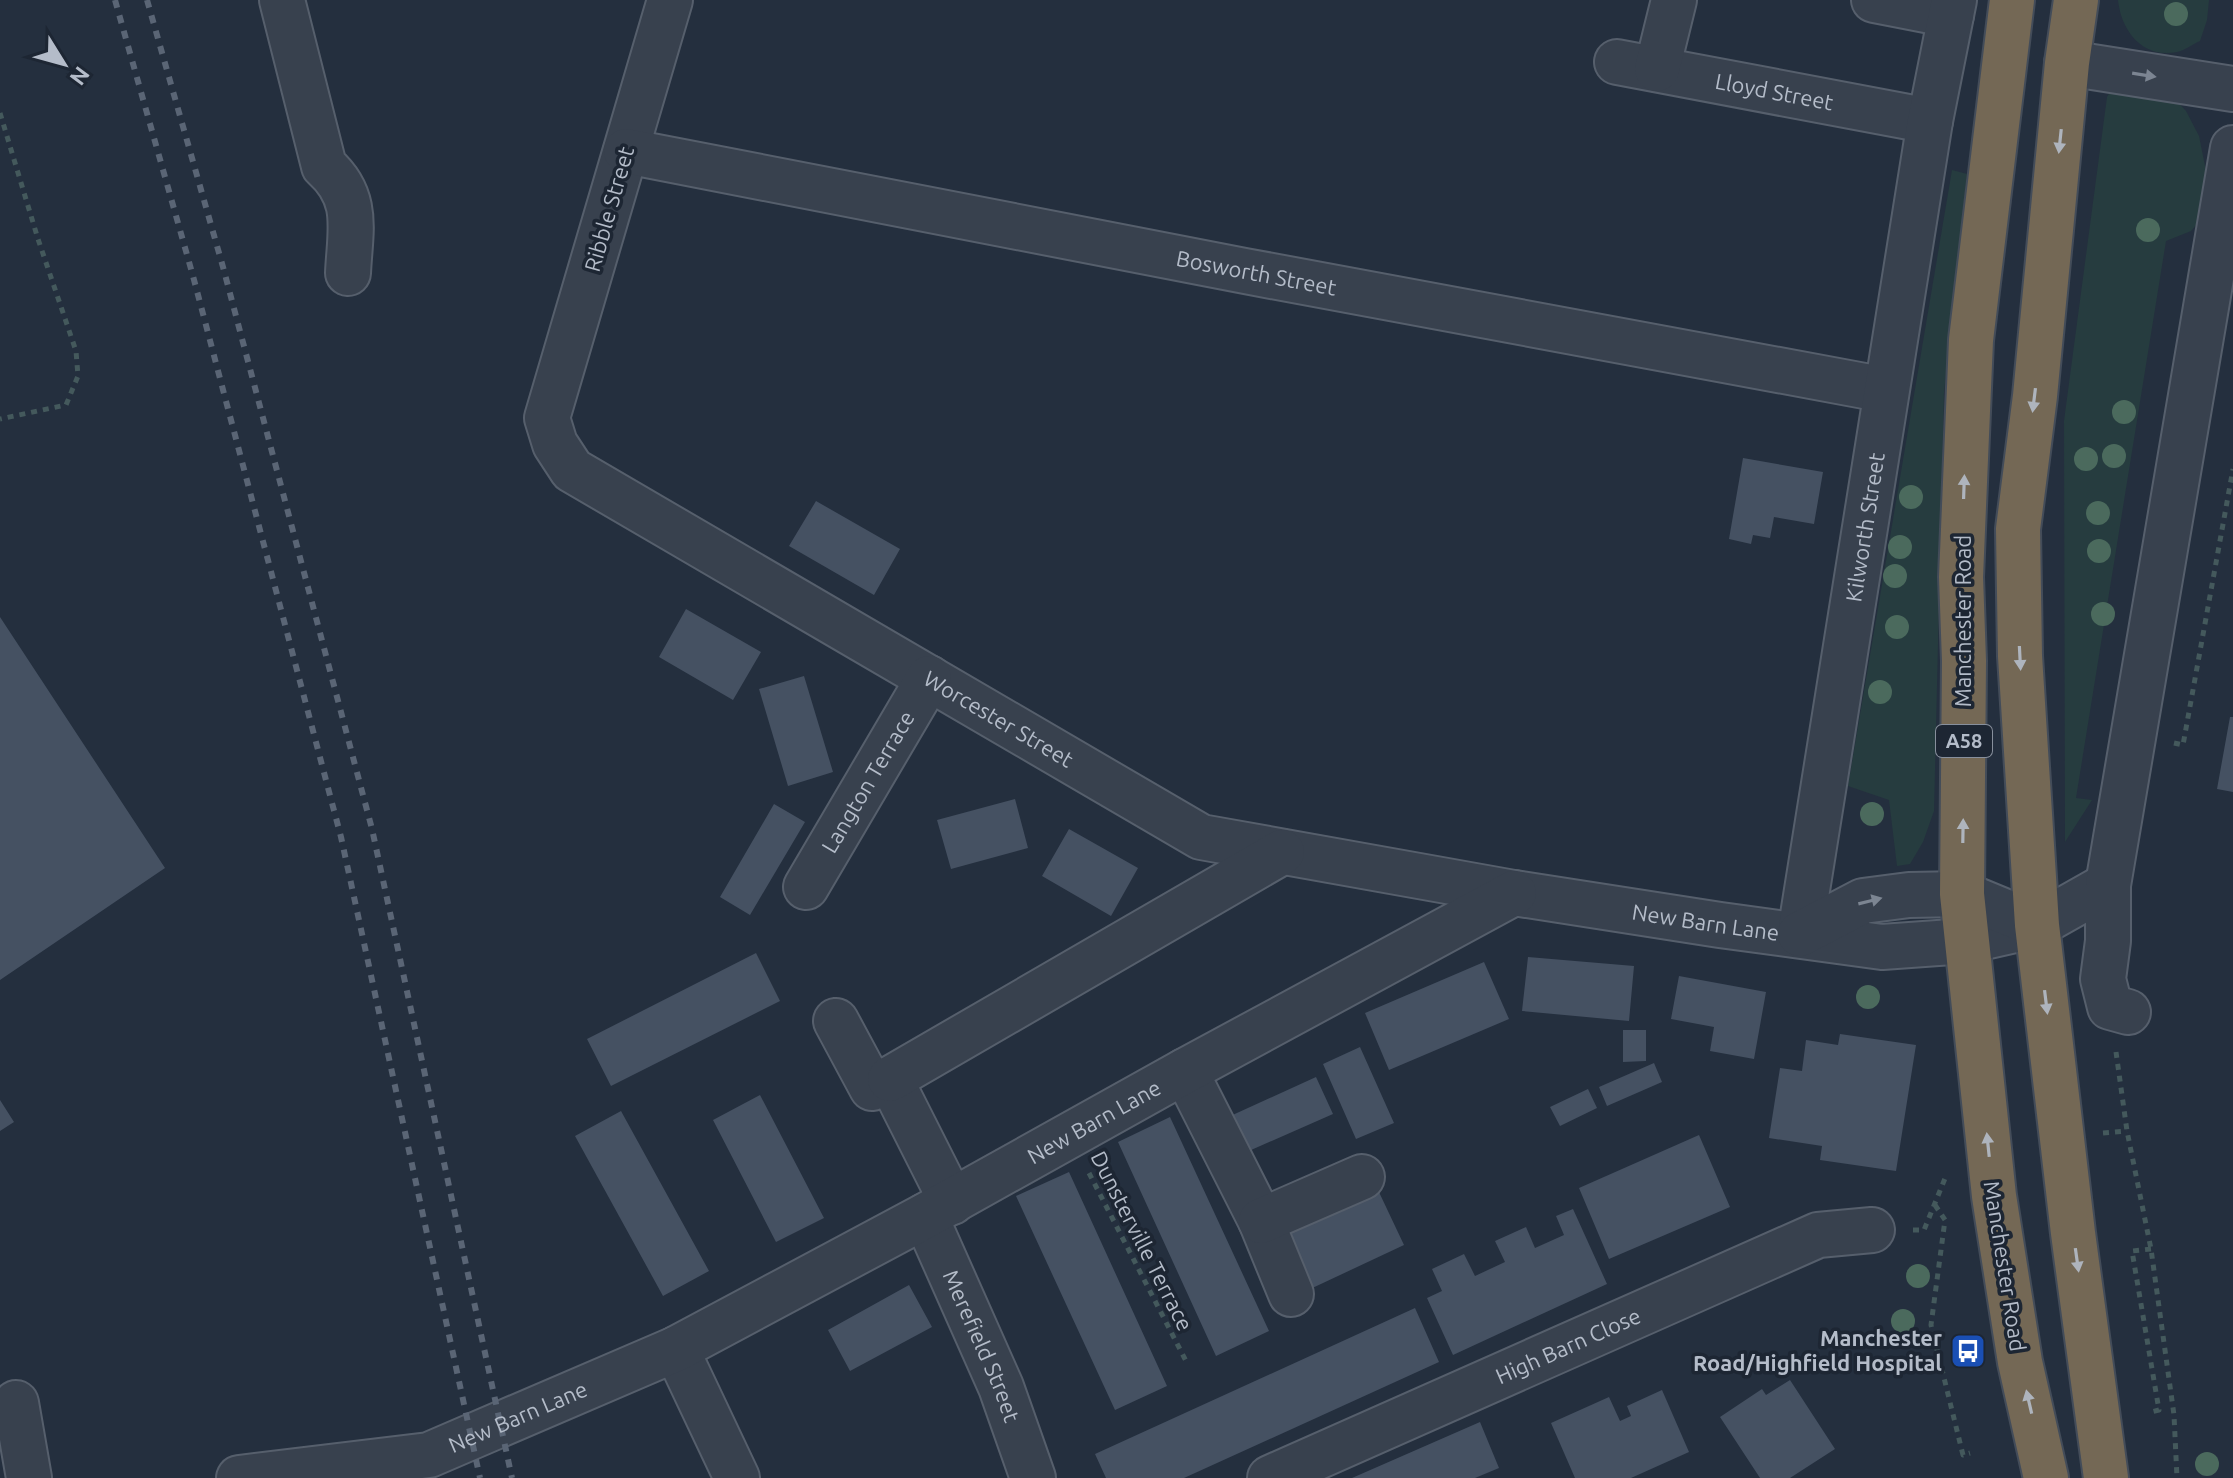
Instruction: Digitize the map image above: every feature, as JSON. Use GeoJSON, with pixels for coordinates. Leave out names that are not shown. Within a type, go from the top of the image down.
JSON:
{"type":"FeatureCollection","features":[{"type":"Feature","properties":{"kind":"highway","name":"Manchester Road"},"geometry":{"type":"LineString","coordinates":[[2012,0],[1971,340],[1961,577],[1964,661],[1962,894],[1996,1211],[2020,1362],[2046,1478]]}},
{"type":"Feature","properties":{"kind":"highway","name":"A58"},"geometry":{"type":"LineString","coordinates":[[2076,0],[2067,63],[2035,396],[2018,529],[2020,656],[2037,925],[2073,1233],[2106,1478]]}},
{"type":"Feature","properties":{"kind":"street"},"geometry":{"type":"LineString","coordinates":[[282,0],[324,166],[343,186],[351,207],[348,273]]}},
{"type":"Feature","properties":{"kind":"street","name":"Ribble Street"},"geometry":{"type":"LineString","coordinates":[[547,418],[670,0]]}},
{"type":"Feature","properties":{"kind":"street","name":"Lloyd Street"},"geometry":{"type":"LineString","coordinates":[[1674,0],[1637,66],[1930,121]]}},
{"type":"Feature","properties":{"kind":"street"},"geometry":{"type":"LineString","coordinates":[[1874,0],[1952,7]]}},
{"type":"Feature","properties":{"kind":"street","name":"Kilworth Street"},"geometry":{"type":"LineString","coordinates":[[1800,934],[1930,121],[1952,7]]}},
{"type":"Feature","properties":{"kind":"street"},"geometry":{"type":"LineString","coordinates":[[2067,63],[2233,89]]}},
{"type":"Feature","properties":{"kind":"street"},"geometry":{"type":"LineString","coordinates":[[2119,1010],[2103,979],[2108,941],[2108,885],[2233,148]]}},
{"type":"Feature","properties":{"kind":"street","name":"Bosworth Street"},"geometry":{"type":"LineString","coordinates":[[626,151],[1245,271],[1886,390]]}},
{"type":"Feature","properties":{"kind":"street","name":"Worcester Street"},"geometry":{"type":"LineString","coordinates":[[547,418],[555,444],[572,470],[1201,837],[1514,893]]}},
{"type":"Feature","properties":{"kind":"street","name":"Langton Terrace"},"geometry":{"type":"LineString","coordinates":[[806,887],[929,678]]}},
{"type":"Feature","properties":{"kind":"street"},"geometry":{"type":"LineString","coordinates":[[836,1021],[872,1088],[1282,852]]}},
{"type":"Feature","properties":{"kind":"street"},"geometry":{"type":"LineString","coordinates":[[1800,934],[1863,901],[1909,895],[1962,894],[2037,925],[2108,885]]}},
{"type":"Feature","properties":{"kind":"street","name":"New Barn Lane"},"geometry":{"type":"LineString","coordinates":[[246,1477],[429,1455],[676,1349],[1514,893],[1882,947],[1966,941],[2037,925]]}},
{"type":"Feature","properties":{"kind":"street"},"geometry":{"type":"LineString","coordinates":[[1185,1071],[1261,1221],[1291,1294]]}},
{"type":"Feature","properties":{"kind":"street","name":"Merefield Street"},"geometry":{"type":"LineString","coordinates":[[890,1079],[1033,1478]]}},
{"type":"Feature","properties":{"kind":"street"},"geometry":{"type":"LineString","coordinates":[[1261,1221],[1362,1177]]}},
{"type":"Feature","properties":{"kind":"street","name":"High Barn Close"},"geometry":{"type":"LineString","coordinates":[[1270,1478],[1818,1235],[1872,1230]]}},
{"type":"Feature","properties":{"kind":"street"},"geometry":{"type":"LineString","coordinates":[[676,1349],[737,1478]]}},
{"type":"Feature","properties":{"kind":"street"},"geometry":{"type":"LineString","coordinates":[[16,1403],[29,1478]]}},
{"type":"Feature","properties":{"kind":"path"},"geometry":{"type":"LineString","coordinates":[[0,113],[76,351],[78,376],[66,405],[0,419]]}},
{"type":"Feature","properties":{"kind":"path"},"geometry":{"type":"LineString","coordinates":[[2183,745],[2233,469]]}},
{"type":"Feature","properties":{"kind":"path"},"geometry":{"type":"LineString","coordinates":[[2119,1010],[2127,1131],[2151,1249],[2174,1415],[2177,1478]]}},
{"type":"Feature","properties":{"kind":"path"},"geometry":{"type":"LineString","coordinates":[[2092,1134],[2127,1131]]}},
{"type":"Feature","properties":{"kind":"path","name":"Dunsterville Terrace"},"geometry":{"type":"LineString","coordinates":[[1070,1135],[1186,1361]]}},
{"type":"Feature","properties":{"kind":"path"},"geometry":{"type":"LineString","coordinates":[[1872,1230],[1924,1230],[1947,1173]]}},
{"type":"Feature","properties":{"kind":"path"},"geometry":{"type":"LineString","coordinates":[[1934,1204],[1945,1220],[1931,1325],[1963,1455],[1970,1453]]}},
{"type":"Feature","properties":{"kind":"path"},"geometry":{"type":"LineString","coordinates":[[2151,1249],[2132,1251],[2159,1410],[2151,1412]]}},
{"type":"Feature","properties":{"kind":"green space"},"geometry":{"type":"Polygon","coordinates":[[[2118,0],[2209,0],[2200,41],[2177,52],[2165,53],[2144,47],[2124,22],[2118,0]]]}},
{"type":"Feature","properties":{"kind":"green space"},"geometry":{"type":"Polygon","coordinates":[[[2114,86],[2172,96],[2186,111],[2199,136],[2206,171],[2206,214],[2191,231],[2166,241],[2076,798],[2092,800],[2065,842],[2064,421],[2107,97],[2114,86]]]}},
{"type":"Feature","properties":{"kind":"green space"},"geometry":{"type":"Polygon","coordinates":[[[1952,170],[1967,174],[1944,393],[1934,811],[1923,842],[1910,864],[1897,866],[1889,800],[1848,786],[1952,170]]]}},
{"type":"Feature","properties":{"kind":"building"},"geometry":{"type":"Polygon","coordinates":[[[1743,458],[1823,472],[1814,524],[1774,517],[1770,538],[1753,535],[1751,544],[1729,539],[1743,458]]]}},
{"type":"Feature","properties":{"kind":"building"},"geometry":{"type":"Polygon","coordinates":[[[816,501],[900,549],[874,595],[789,546],[816,501]]]}},
{"type":"Feature","properties":{"kind":"building"},"geometry":{"type":"Polygon","coordinates":[[[686,609],[761,652],[733,700],[659,657],[686,609]]]}},
{"type":"Feature","properties":{"kind":"building"},"geometry":{"type":"Polygon","coordinates":[[[0,617],[165,868],[0,980],[0,617]]]}},
{"type":"Feature","properties":{"kind":"building"},"geometry":{"type":"Polygon","coordinates":[[[804,676],[833,772],[788,786],[759,689],[804,676]]]}},
{"type":"Feature","properties":{"kind":"building"},"geometry":{"type":"Polygon","coordinates":[[[2230,717],[2233,717],[2233,792],[2217,789],[2230,717]]]}},
{"type":"Feature","properties":{"kind":"building"},"geometry":{"type":"Polygon","coordinates":[[[1015,799],[1028,848],[951,869],[937,820],[1015,799]]]}},
{"type":"Feature","properties":{"kind":"building"},"geometry":{"type":"Polygon","coordinates":[[[774,804],[805,822],[750,915],[720,897],[774,804]]]}},
{"type":"Feature","properties":{"kind":"building"},"geometry":{"type":"Polygon","coordinates":[[[1069,829],[1138,868],[1111,916],[1042,876],[1069,829]]]}},
{"type":"Feature","properties":{"kind":"building"},"geometry":{"type":"Polygon","coordinates":[[[756,953],[780,1001],[611,1086],[587,1039],[756,953]]]}},
{"type":"Feature","properties":{"kind":"building"},"geometry":{"type":"Polygon","coordinates":[[[1528,957],[1634,966],[1629,1021],[1522,1011],[1528,957]]]}},
{"type":"Feature","properties":{"kind":"building"},"geometry":{"type":"Polygon","coordinates":[[[1484,962],[1509,1019],[1389,1070],[1365,1013],[1484,962]]]}},
{"type":"Feature","properties":{"kind":"building"},"geometry":{"type":"Polygon","coordinates":[[[1679,976],[1766,992],[1754,1059],[1710,1051],[1714,1027],[1671,1019],[1679,976]]]}},
{"type":"Feature","properties":{"kind":"building"},"geometry":{"type":"Polygon","coordinates":[[[1623,1030],[1646,1030],[1646,1061],[1623,1062],[1623,1030]]]}},
{"type":"Feature","properties":{"kind":"building"},"geometry":{"type":"Polygon","coordinates":[[[1840,1034],[1916,1045],[1896,1171],[1820,1160],[1822,1146],[1769,1138],[1780,1068],[1802,1071],[1806,1040],[1838,1045],[1840,1034]]]}},
{"type":"Feature","properties":{"kind":"building"},"geometry":{"type":"Polygon","coordinates":[[[1360,1047],[1394,1123],[1356,1139],[1323,1064],[1360,1047]]]}},
{"type":"Feature","properties":{"kind":"building"},"geometry":{"type":"Polygon","coordinates":[[[1654,1063],[1662,1082],[1607,1106],[1599,1087],[1654,1063]]]}},
{"type":"Feature","properties":{"kind":"building"},"geometry":{"type":"Polygon","coordinates":[[[1316,1077],[1333,1114],[1242,1154],[1226,1118],[1316,1077]]]}},
{"type":"Feature","properties":{"kind":"building"},"geometry":{"type":"Polygon","coordinates":[[[1588,1089],[1597,1108],[1560,1126],[1550,1107],[1588,1089]]]}},
{"type":"Feature","properties":{"kind":"building"},"geometry":{"type":"Polygon","coordinates":[[[760,1095],[824,1218],[776,1242],[713,1120],[760,1095]]]}},
{"type":"Feature","properties":{"kind":"building"},"geometry":{"type":"Polygon","coordinates":[[[0,1100],[14,1122],[0,1131],[0,1100]]]}},
{"type":"Feature","properties":{"kind":"building"},"geometry":{"type":"Polygon","coordinates":[[[621,1111],[709,1271],[663,1296],[575,1136],[621,1111]]]}},
{"type":"Feature","properties":{"kind":"building"},"geometry":{"type":"Polygon","coordinates":[[[1170,1117],[1269,1331],[1216,1356],[1118,1142],[1170,1117]]]}},
{"type":"Feature","properties":{"kind":"building"},"geometry":{"type":"Polygon","coordinates":[[[1699,1135],[1730,1207],[1609,1259],[1579,1188],[1699,1135]]]}},
{"type":"Feature","properties":{"kind":"building"},"geometry":{"type":"Polygon","coordinates":[[[1069,1172],[1167,1386],[1115,1410],[1016,1196],[1069,1172]]]}},
{"type":"Feature","properties":{"kind":"building"},"geometry":{"type":"Polygon","coordinates":[[[1378,1190],[1404,1245],[1306,1291],[1280,1236],[1378,1190]]]}},
{"type":"Feature","properties":{"kind":"building"},"geometry":{"type":"Polygon","coordinates":[[[1573,1209],[1607,1284],[1453,1355],[1427,1298],[1442,1291],[1432,1269],[1464,1254],[1475,1276],[1505,1262],[1495,1241],[1526,1227],[1535,1248],[1564,1235],[1556,1216],[1573,1209]]]}},
{"type":"Feature","properties":{"kind":"building"},"geometry":{"type":"Polygon","coordinates":[[[909,1285],[932,1327],[850,1371],[828,1330],[909,1285]]]}},
{"type":"Feature","properties":{"kind":"building"},"geometry":{"type":"Polygon","coordinates":[[[1415,1308],[1439,1362],[1184,1478],[1106,1478],[1095,1454],[1415,1308]]]}},
{"type":"Feature","properties":{"kind":"building"},"geometry":{"type":"Polygon","coordinates":[[[1790,1380],[1835,1449],[1790,1478],[1760,1478],[1720,1417],[1762,1389],[1766,1395],[1790,1380]]]}},
{"type":"Feature","properties":{"kind":"building"},"geometry":{"type":"Polygon","coordinates":[[[1662,1390],[1689,1452],[1631,1478],[1575,1478],[1551,1423],[1609,1397],[1620,1421],[1631,1416],[1627,1406],[1662,1390]]]}},
{"type":"Feature","properties":{"kind":"building"},"geometry":{"type":"Polygon","coordinates":[[[1480,1422],[1499,1468],[1475,1478],[1352,1478],[1480,1422]]]}},
{"type":"Feature","properties":{"kind":"railway"},"geometry":{"type":"LineString","coordinates":[[115,0],[193,276],[341,837],[480,1478]]}},
{"type":"Feature","properties":{"kind":"railway"},"geometry":{"type":"LineString","coordinates":[[147,0],[223,267],[372,829],[512,1478]]}},
{"type":"Feature","properties":{"kind":"place","name":"Manchester Road/Highfield Hospital"},"geometry":{"type":"Point","coordinates":[1968,1351]}}]}
